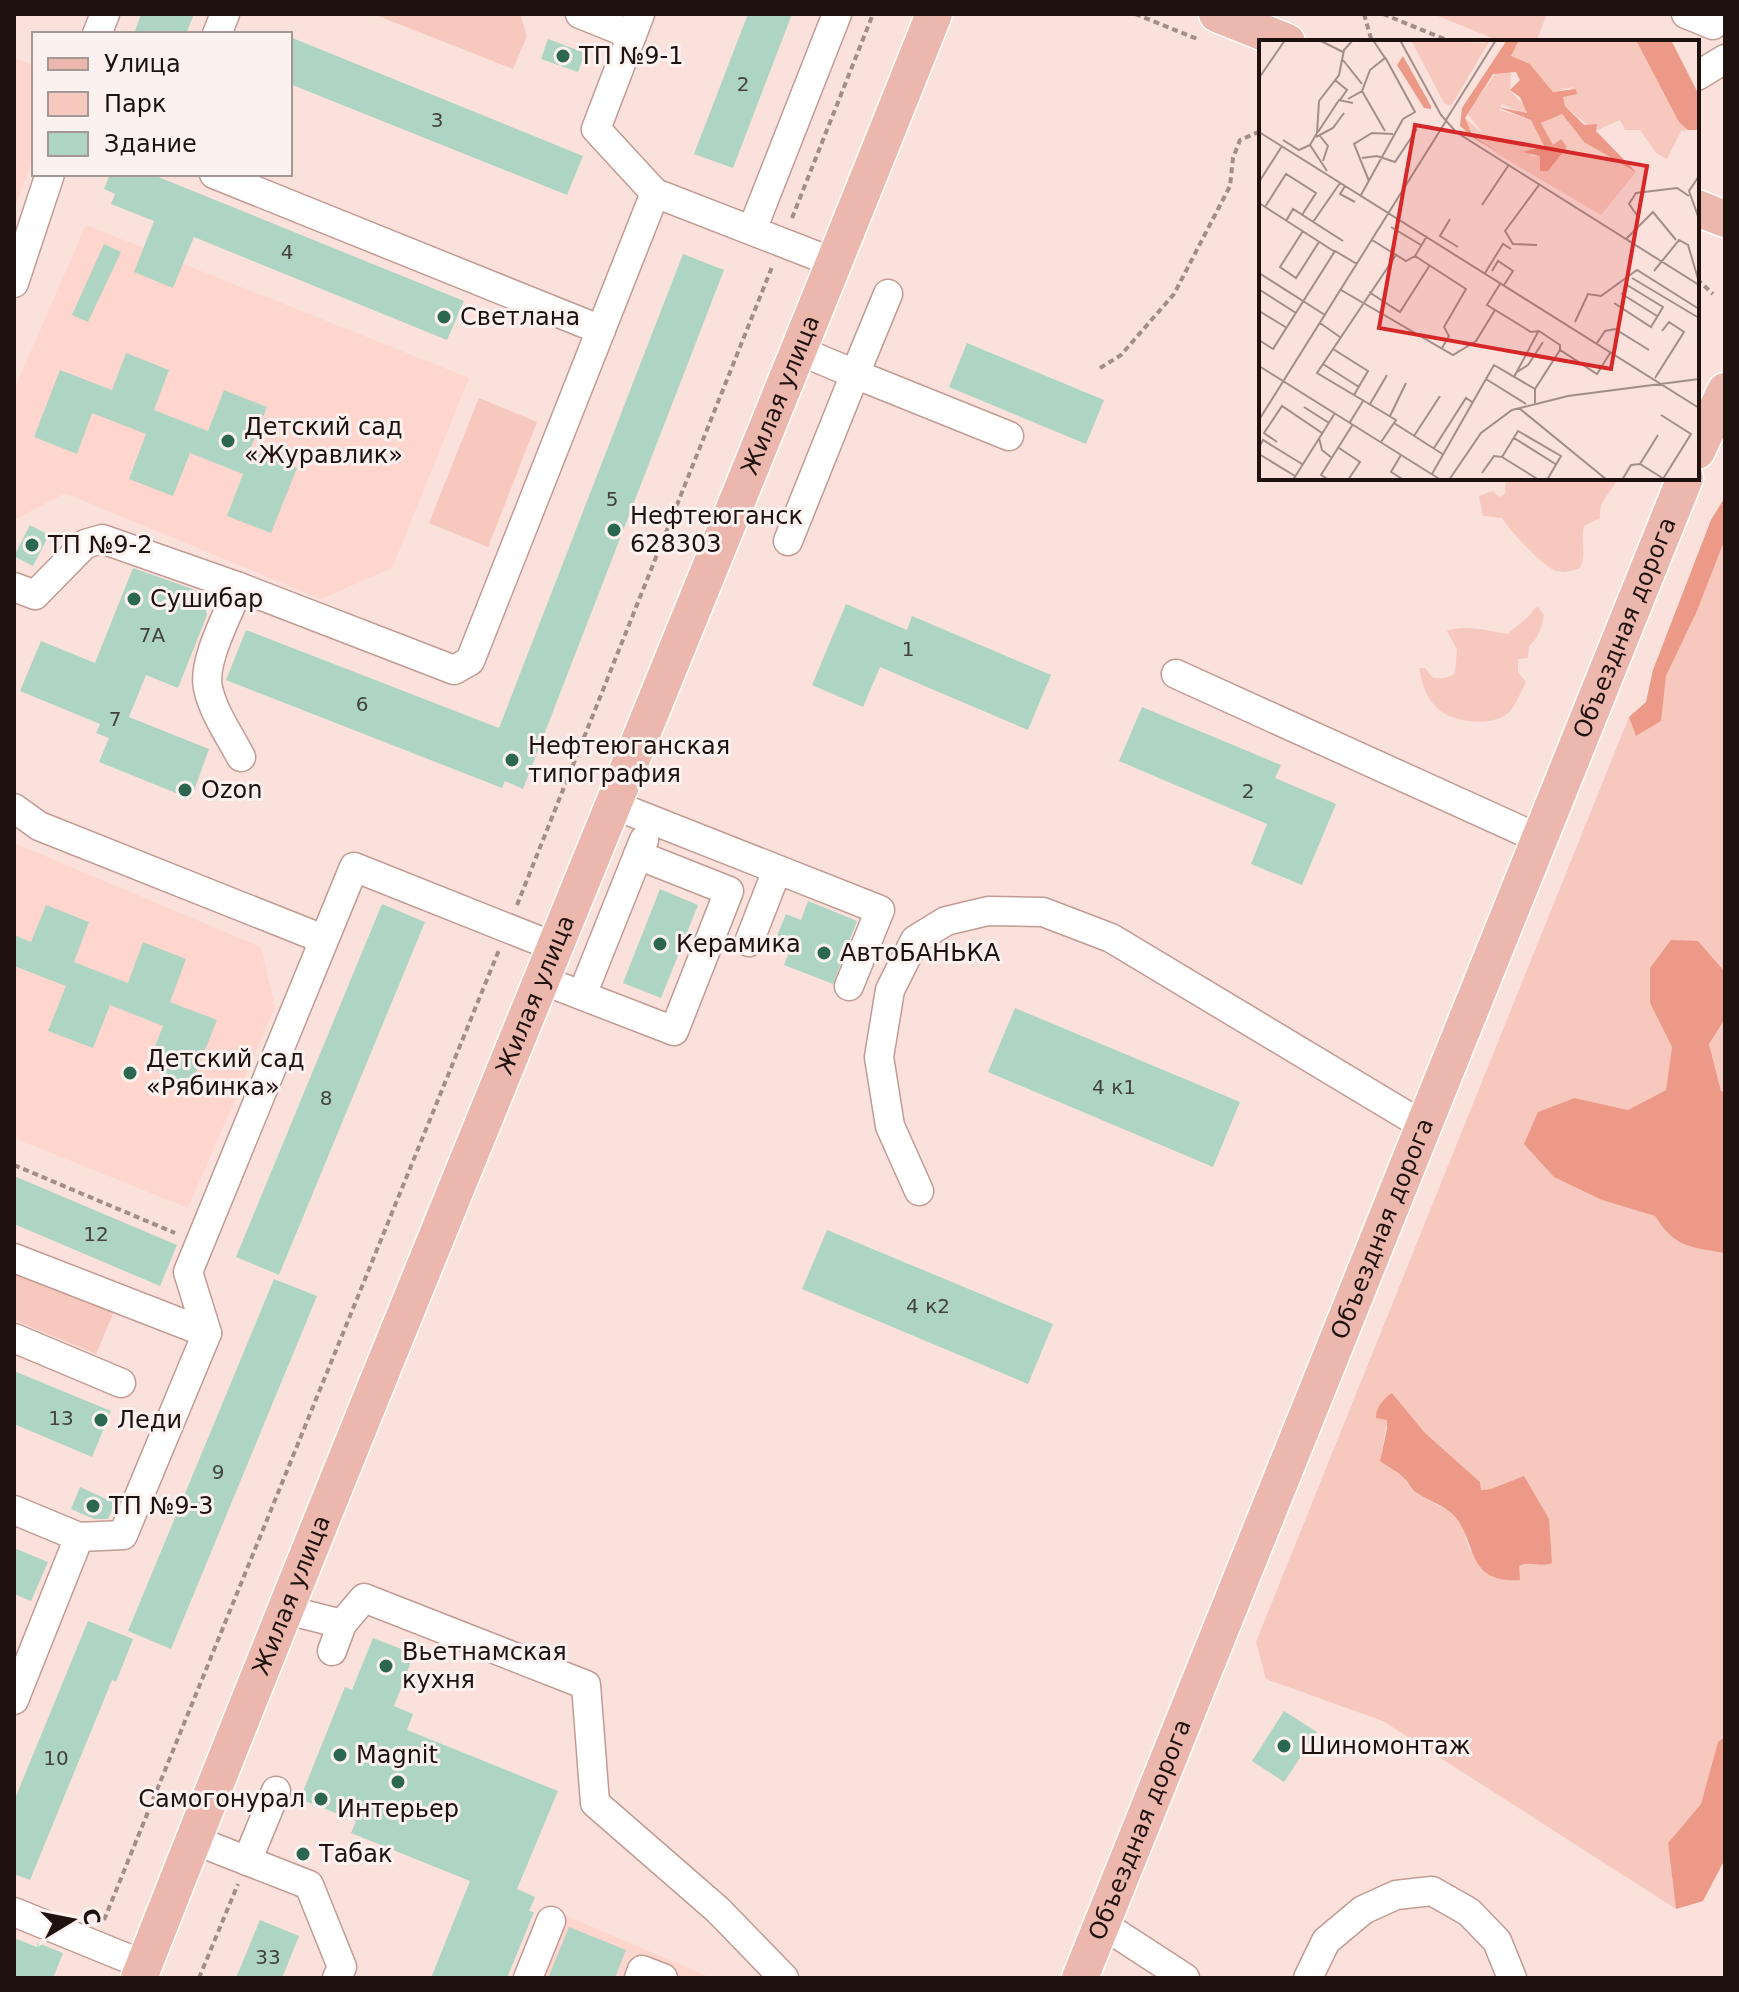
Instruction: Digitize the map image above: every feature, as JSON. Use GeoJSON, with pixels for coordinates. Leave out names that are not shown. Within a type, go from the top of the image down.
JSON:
{"type":"FeatureCollection","features":[{"type":"Feature","properties":{"kind":"main road","name":"Жилая улица"},"geometry":{"type":"LineString","coordinates":[[142,1972],[934,14]]}},
{"type":"Feature","properties":{"kind":"main road"},"geometry":{"type":"LineString","coordinates":[[1217,14],[1282,40]]}},
{"type":"Feature","properties":{"kind":"main road"},"geometry":{"type":"LineString","coordinates":[[1699,209],[1725,219]]}},
{"type":"Feature","properties":{"kind":"main road"},"geometry":{"type":"LineString","coordinates":[[1699,447],[1725,391]]}},
{"type":"Feature","properties":{"kind":"main road","name":"Объездная дорога"},"geometry":{"type":"LineString","coordinates":[[1080,1978],[1684,480]]}},
{"type":"Feature","properties":{"kind":"lane"},"geometry":{"type":"LineString","coordinates":[[580,14],[636,24],[596,129],[655,193],[835,263]]}},
{"type":"Feature","properties":{"kind":"lane"},"geometry":{"type":"LineString","coordinates":[[752,230],[837,14]]}},
{"type":"Feature","properties":{"kind":"lane"},"geometry":{"type":"LineString","coordinates":[[1686,14],[1713,25]]}},
{"type":"Feature","properties":{"kind":"lane"},"geometry":{"type":"LineString","coordinates":[[1699,75],[1725,59]]}},
{"type":"Feature","properties":{"kind":"lane"},"geometry":{"type":"LineString","coordinates":[[14,283],[49,176]]}},
{"type":"Feature","properties":{"kind":"lane"},"geometry":{"type":"LineString","coordinates":[[219,176],[601,330]]}},
{"type":"Feature","properties":{"kind":"lane"},"geometry":{"type":"LineString","coordinates":[[14,587],[35,595],[85,544],[102,539],[239,587],[454,670],[470,661],[655,193]]}},
{"type":"Feature","properties":{"kind":"lane"},"geometry":{"type":"LineString","coordinates":[[788,541],[888,294]]}},
{"type":"Feature","properties":{"kind":"lane"},"geometry":{"type":"LineString","coordinates":[[800,351],[1009,436]]}},
{"type":"Feature","properties":{"kind":"lane"},"geometry":{"type":"LineString","coordinates":[[239,587],[208,667],[207,684],[241,757]]}},
{"type":"Feature","properties":{"kind":"lane"},"geometry":{"type":"LineString","coordinates":[[1176,674],[1540,839]]}},
{"type":"Feature","properties":{"kind":"lane"},"geometry":{"type":"LineString","coordinates":[[614,805],[651,820],[704,832],[777,870],[880,910],[849,986]]}},
{"type":"Feature","properties":{"kind":"lane"},"geometry":{"type":"LineString","coordinates":[[14,808],[39,826],[323,939]]}},
{"type":"Feature","properties":{"kind":"lane"},"geometry":{"type":"LineString","coordinates":[[582,995],[651,820]]}},
{"type":"Feature","properties":{"kind":"lane"},"geometry":{"type":"LineString","coordinates":[[14,1510],[79,1537],[123,1535],[207,1333],[188,1272],[323,939],[347,862],[507,929],[582,995],[674,1031],[729,891],[638,855]]}},
{"type":"Feature","properties":{"kind":"lane"},"geometry":{"type":"LineString","coordinates":[[749,942],[777,870]]}},
{"type":"Feature","properties":{"kind":"lane"},"geometry":{"type":"LineString","coordinates":[[919,1191],[890,1126],[879,1057],[890,990],[915,940],[946,921],[988,911],[1043,912],[1111,938],[1424,1126]]}},
{"type":"Feature","properties":{"kind":"lane"},"geometry":{"type":"LineString","coordinates":[[14,1258],[207,1333]]}},
{"type":"Feature","properties":{"kind":"lane"},"geometry":{"type":"LineString","coordinates":[[14,1338],[121,1383]]}},
{"type":"Feature","properties":{"kind":"lane"},"geometry":{"type":"LineString","coordinates":[[14,1700],[23,1652],[79,1537]]}},
{"type":"Feature","properties":{"kind":"lane"},"geometry":{"type":"LineString","coordinates":[[332,1651],[342,1624],[364,1598],[586,1685],[595,1803],[718,1910],[784,1978]]}},
{"type":"Feature","properties":{"kind":"lane"},"geometry":{"type":"LineString","coordinates":[[287,1610],[342,1624]]}},
{"type":"Feature","properties":{"kind":"lane"},"geometry":{"type":"LineString","coordinates":[[247,1861],[276,1791]]}},
{"type":"Feature","properties":{"kind":"lane"},"geometry":{"type":"LineString","coordinates":[[194,1840],[309,1885],[342,1967],[337,1978]]}},
{"type":"Feature","properties":{"kind":"lane"},"geometry":{"type":"LineString","coordinates":[[1308,1978],[1326,1941],[1363,1910],[1396,1895],[1432,1891],[1469,1912],[1497,1941],[1512,1978]]}},
{"type":"Feature","properties":{"kind":"lane"},"geometry":{"type":"LineString","coordinates":[[14,1912],[94,1944],[142,1972]]}},
{"type":"Feature","properties":{"kind":"lane"},"geometry":{"type":"LineString","coordinates":[[528,1978],[551,1921]]}},
{"type":"Feature","properties":{"kind":"lane"},"geometry":{"type":"LineString","coordinates":[[1102,1924],[1185,1978]]}},
{"type":"Feature","properties":{"kind":"lane"},"geometry":{"type":"LineString","coordinates":[[639,1978],[642,1970],[663,1978]]}},
{"type":"Feature","properties":{"kind":"path"},"geometry":{"type":"LineString","coordinates":[[94,1944],[507,929],[873,14]]}},
{"type":"Feature","properties":{"kind":"path"},"geometry":{"type":"LineString","coordinates":[[1364,14],[1371,40]]}},
{"type":"Feature","properties":{"kind":"path"},"geometry":{"type":"LineString","coordinates":[[1383,14],[1447,40]]}},
{"type":"Feature","properties":{"kind":"path"},"geometry":{"type":"LineString","coordinates":[[1100,368],[1121,355],[1174,294],[1230,186],[1233,158],[1240,140],[1259,132]]}},
{"type":"Feature","properties":{"kind":"path"},"geometry":{"type":"LineString","coordinates":[[1699,281],[1713,294]]}},
{"type":"Feature","properties":{"kind":"path"},"geometry":{"type":"LineString","coordinates":[[14,1165],[181,1235]]}},
{"type":"Feature","properties":{"kind":"path"},"geometry":{"type":"LineString","coordinates":[[199,1978],[247,1861]]}},
{"type":"Feature","properties":{"kind":"shaded area"},"geometry":{"type":"Polygon","coordinates":[[[14,58],[32,65],[32,161],[14,209],[14,58]]]}},
{"type":"Feature","properties":{"kind":"shaded area","name":"Детский сад «Журавлик»"},"geometry":{"type":"Polygon","coordinates":[[[86,225],[469,378],[392,568],[321,599],[65,493],[14,520],[14,390],[86,225]]]}},
{"type":"Feature","properties":{"kind":"shaded area"},"geometry":{"type":"Polygon","coordinates":[[[1725,497],[1725,539],[1697,611],[1666,676],[1661,721],[1636,736],[1629,717],[1646,702],[1653,670],[1711,520],[1725,497]]]}},
{"type":"Feature","properties":{"kind":"shaded area","name":"Детский сад «Рябинка»"},"geometry":{"type":"Polygon","coordinates":[[[14,843],[261,947],[275,1007],[188,1208],[14,1138],[14,843]]]}},
{"type":"Feature","properties":{"kind":"shaded area"},"geometry":{"type":"Polygon","coordinates":[[[1671,940],[1698,941],[1725,972],[1725,1019],[1709,1044],[1721,1091],[1725,1092],[1725,1253],[1684,1244],[1669,1234],[1655,1216],[1602,1200],[1554,1177],[1524,1144],[1538,1112],[1574,1098],[1628,1110],[1666,1090],[1672,1047],[1650,1003],[1650,968],[1671,940]]]}},
{"type":"Feature","properties":{"kind":"shaded area"},"geometry":{"type":"Polygon","coordinates":[[[1392,1393],[1425,1433],[1480,1482],[1481,1490],[1524,1476],[1549,1519],[1552,1563],[1519,1566],[1520,1580],[1502,1579],[1489,1574],[1480,1567],[1459,1522],[1450,1512],[1415,1492],[1402,1476],[1380,1461],[1387,1420],[1376,1418],[1376,1414],[1392,1393]]]}},
{"type":"Feature","properties":{"kind":"shaded area"},"geometry":{"type":"Polygon","coordinates":[[[1725,1737],[1725,1859],[1703,1901],[1676,1909],[1668,1843],[1701,1804],[1718,1742],[1725,1737]]]}},
{"type":"Feature","properties":{"kind":"shaded area"},"geometry":{"type":"Polygon","coordinates":[[[548,1908],[712,1978],[519,1978],[548,1908]]]}},
{"type":"Feature","properties":{"kind":"green space"},"geometry":{"type":"Polygon","coordinates":[[[373,14],[520,14],[527,36],[513,69],[373,14]]]}},
{"type":"Feature","properties":{"kind":"green space"},"geometry":{"type":"Polygon","coordinates":[[[1433,14],[1547,14],[1537,40],[1497,40],[1433,14]]]}},
{"type":"Feature","properties":{"kind":"green space"},"geometry":{"type":"Polygon","coordinates":[[[479,398],[537,422],[488,547],[429,523],[479,398]]]}},
{"type":"Feature","properties":{"kind":"green space"},"geometry":{"type":"Polygon","coordinates":[[[1506,480],[1617,480],[1603,501],[1600,518],[1584,526],[1580,568],[1564,572],[1554,570],[1542,561],[1502,518],[1483,516],[1479,496],[1493,491],[1499,497],[1505,494],[1506,480]]]}},
{"type":"Feature","properties":{"kind":"green space"},"geometry":{"type":"Polygon","coordinates":[[[1725,539],[1725,972],[1698,941],[1650,1003],[1672,1047],[1666,1090],[1628,1110],[1573,1098],[1538,1112],[1602,1200],[1655,1216],[1669,1234],[1684,1244],[1725,1253],[1725,1737],[1718,1743],[1701,1804],[1668,1843],[1676,1909],[1383,1721],[1266,1679],[1256,1642],[1629,717],[1636,736],[1661,721],[1666,676],[1697,611],[1725,539]],[[1392,1393],[1380,1461],[1408,1481],[1412,1491],[1449,1511],[1463,1527],[1469,1550],[1519,1566],[1525,1563],[1547,1565],[1491,1489],[1481,1490],[1480,1482],[1425,1433],[1392,1393]]]}},
{"type":"Feature","properties":{"kind":"green space"},"geometry":{"type":"Polygon","coordinates":[[[1538,607],[1544,615],[1542,624],[1529,646],[1528,658],[1518,659],[1518,672],[1526,682],[1511,710],[1495,720],[1473,722],[1443,713],[1432,703],[1419,668],[1425,668],[1433,678],[1445,678],[1455,673],[1457,649],[1447,631],[1469,628],[1508,634],[1538,607]]]}},
{"type":"Feature","properties":{"kind":"green space"},"geometry":{"type":"Polygon","coordinates":[[[1725,1019],[1725,1092],[1721,1091],[1709,1044],[1725,1019]]]}},
{"type":"Feature","properties":{"kind":"green space"},"geometry":{"type":"Polygon","coordinates":[[[14,1267],[115,1309],[96,1354],[14,1320],[14,1267]]]}},
{"type":"Feature","properties":{"kind":"building"},"geometry":{"type":"Polygon","coordinates":[[[141,14],[194,14],[187,32],[135,32],[141,14]]]}},
{"type":"Feature","properties":{"kind":"building"},"geometry":{"type":"Polygon","coordinates":[[[748,14],[792,14],[733,168],[694,154],[748,14]]]}},
{"type":"Feature","properties":{"kind":"building"},"geometry":{"type":"Polygon","coordinates":[[[292,38],[583,156],[567,195],[292,85],[292,38]]]}},
{"type":"Feature","properties":{"kind":"building","name":"ТП №9-1"},"geometry":{"type":"Polygon","coordinates":[[[548,39],[585,53],[578,72],[541,59],[548,39]]]}},
{"type":"Feature","properties":{"kind":"building"},"geometry":{"type":"Polygon","coordinates":[[[109,176],[156,176],[464,301],[447,340],[194,237],[173,288],[134,272],[154,221],[111,204],[115,194],[104,189],[109,176]]]}},
{"type":"Feature","properties":{"kind":"building"},"geometry":{"type":"Polygon","coordinates":[[[104,244],[121,252],[88,322],[72,315],[104,244]]]}},
{"type":"Feature","properties":{"kind":"building"},"geometry":{"type":"Polygon","coordinates":[[[683,254],[724,270],[523,789],[505,781],[502,788],[226,680],[246,630],[499,728],[683,254]]]}},
{"type":"Feature","properties":{"kind":"building"},"geometry":{"type":"Polygon","coordinates":[[[967,343],[1104,400],[1086,444],[949,387],[967,343]]]}},
{"type":"Feature","properties":{"kind":"building"},"geometry":{"type":"Polygon","coordinates":[[[126,353],[169,370],[154,410],[208,431],[224,390],[267,407],[250,450],[297,468],[271,533],[227,516],[243,474],[190,453],[173,496],[129,479],[146,434],[92,413],[77,454],[34,437],[60,370],[112,390],[126,353]]]}},
{"type":"Feature","properties":{"kind":"building","name":"ТП №9-2"},"geometry":{"type":"Polygon","coordinates":[[[30,525],[49,535],[33,566],[14,556],[30,525]]]}},
{"type":"Feature","properties":{"kind":"building"},"geometry":{"type":"Polygon","coordinates":[[[133,568],[201,592],[207,615],[178,688],[146,675],[129,717],[209,749],[191,799],[99,762],[109,738],[96,733],[100,724],[20,691],[41,641],[95,663],[133,568]]]}},
{"type":"Feature","properties":{"kind":"building"},"geometry":{"type":"Polygon","coordinates":[[[846,604],[907,630],[912,616],[1051,675],[1028,730],[880,667],[863,707],[812,685],[846,604]]]}},
{"type":"Feature","properties":{"kind":"building"},"geometry":{"type":"Polygon","coordinates":[[[1142,707],[1281,765],[1275,778],[1336,804],[1302,885],[1251,864],[1267,824],[1119,761],[1142,707]]]}},
{"type":"Feature","properties":{"kind":"building","name":"Керамика"},"geometry":{"type":"Polygon","coordinates":[[[660,889],[698,905],[661,998],[623,983],[660,889]]]}},
{"type":"Feature","properties":{"kind":"building","name":"АвтоБАНЬКА"},"geometry":{"type":"Polygon","coordinates":[[[808,901],[857,921],[833,984],[784,965],[793,942],[777,936],[786,914],[801,920],[808,901]]]}},
{"type":"Feature","properties":{"kind":"building"},"geometry":{"type":"Polygon","coordinates":[[[382,904],[425,922],[279,1275],[236,1257],[382,904]]]}},
{"type":"Feature","properties":{"kind":"building"},"geometry":{"type":"Polygon","coordinates":[[[46,905],[89,922],[74,962],[128,983],[143,942],[186,959],[170,1002],[217,1020],[191,1085],[147,1067],[163,1026],[110,1005],[93,1048],[48,1031],[66,986],[14,966],[14,935],[31,942],[46,905]]]}},
{"type":"Feature","properties":{"kind":"building"},"geometry":{"type":"Polygon","coordinates":[[[1015,1008],[1240,1102],[1213,1167],[988,1072],[1015,1008]]]}},
{"type":"Feature","properties":{"kind":"building"},"geometry":{"type":"Polygon","coordinates":[[[14,1176],[177,1245],[160,1286],[14,1224],[14,1176]]]}},
{"type":"Feature","properties":{"kind":"building"},"geometry":{"type":"Polygon","coordinates":[[[827,1230],[1053,1324],[1028,1384],[802,1289],[827,1230]]]}},
{"type":"Feature","properties":{"kind":"building"},"geometry":{"type":"Polygon","coordinates":[[[274,1279],[317,1296],[171,1649],[128,1631],[274,1279]]]}},
{"type":"Feature","properties":{"kind":"building"},"geometry":{"type":"Polygon","coordinates":[[[14,1371],[111,1411],[92,1457],[14,1424],[14,1371]]]}},
{"type":"Feature","properties":{"kind":"building","name":"ТП №9-3"},"geometry":{"type":"Polygon","coordinates":[[[80,1487],[115,1503],[108,1519],[94,1519],[71,1509],[80,1487]]]}},
{"type":"Feature","properties":{"kind":"building"},"geometry":{"type":"Polygon","coordinates":[[[14,1548],[48,1562],[31,1601],[14,1594],[14,1548]]]}},
{"type":"Feature","properties":{"kind":"building"},"geometry":{"type":"Polygon","coordinates":[[[88,1621],[133,1639],[116,1682],[112,1680],[30,1880],[14,1874],[14,1801],[88,1621]]]}},
{"type":"Feature","properties":{"kind":"building"},"geometry":{"type":"Polygon","coordinates":[[[373,1638],[414,1654],[394,1706],[413,1714],[407,1730],[558,1791],[517,1889],[535,1897],[529,1911],[534,1912],[507,1978],[431,1978],[470,1881],[351,1833],[356,1821],[300,1799],[345,1687],[352,1690],[373,1638]]]}},
{"type":"Feature","properties":{"kind":"building","name":"Шиномонтаж"},"geometry":{"type":"Polygon","coordinates":[[[1284,1711],[1317,1732],[1284,1782],[1252,1761],[1284,1711]]]}},
{"type":"Feature","properties":{"kind":"building"},"geometry":{"type":"Polygon","coordinates":[[[260,1920],[299,1936],[282,1978],[236,1978],[260,1920]]]}},
{"type":"Feature","properties":{"kind":"building"},"geometry":{"type":"Polygon","coordinates":[[[569,1927],[626,1950],[615,1978],[548,1978],[569,1927]]]}},
{"type":"Feature","properties":{"kind":"building"},"geometry":{"type":"Polygon","coordinates":[[[14,1938],[63,1953],[53,1978],[14,1978],[14,1938]]]}},
{"type":"Feature","properties":{"kind":"place","name":"ТП №9-1"},"geometry":{"type":"Point","coordinates":[563,56]}},
{"type":"Feature","properties":{"kind":"place","name":"Светлана"},"geometry":{"type":"Point","coordinates":[444,317]}},
{"type":"Feature","properties":{"kind":"place","name":"Детский сад «Журавлик»"},"geometry":{"type":"Point","coordinates":[228,441]}},
{"type":"Feature","properties":{"kind":"place","name":"Нефтеюганск 628303"},"geometry":{"type":"Point","coordinates":[614,530]}},
{"type":"Feature","properties":{"kind":"place","name":"ТП №9-2"},"geometry":{"type":"Point","coordinates":[32,545]}},
{"type":"Feature","properties":{"kind":"place","name":"Сушибар"},"geometry":{"type":"Point","coordinates":[134,599]}},
{"type":"Feature","properties":{"kind":"place","name":"Нефтеюганская типография"},"geometry":{"type":"Point","coordinates":[512,760]}},
{"type":"Feature","properties":{"kind":"place","name":"Ozon"},"geometry":{"type":"Point","coordinates":[185,790]}},
{"type":"Feature","properties":{"kind":"place","name":"Керамика"},"geometry":{"type":"Point","coordinates":[660,944]}},
{"type":"Feature","properties":{"kind":"place","name":"АвтоБАНЬКА"},"geometry":{"type":"Point","coordinates":[824,953]}},
{"type":"Feature","properties":{"kind":"place","name":"Детский сад «Рябинка»"},"geometry":{"type":"Point","coordinates":[130,1073]}},
{"type":"Feature","properties":{"kind":"place","name":"Леди"},"geometry":{"type":"Point","coordinates":[101,1420]}},
{"type":"Feature","properties":{"kind":"place","name":"ТП №9-3"},"geometry":{"type":"Point","coordinates":[93,1506]}},
{"type":"Feature","properties":{"kind":"place","name":"Вьетнамская кухня"},"geometry":{"type":"Point","coordinates":[386,1666]}},
{"type":"Feature","properties":{"kind":"place","name":"Шиномонтаж"},"geometry":{"type":"Point","coordinates":[1284,1746]}},
{"type":"Feature","properties":{"kind":"place","name":"Magnit"},"geometry":{"type":"Point","coordinates":[340,1755]}},
{"type":"Feature","properties":{"kind":"place","name":"Интерьер"},"geometry":{"type":"Point","coordinates":[398,1782]}},
{"type":"Feature","properties":{"kind":"place","name":"Самогонурал"},"geometry":{"type":"Point","coordinates":[321,1799]}},
{"type":"Feature","properties":{"kind":"place","name":"Табак"},"geometry":{"type":"Point","coordinates":[303,1854]}}]}
